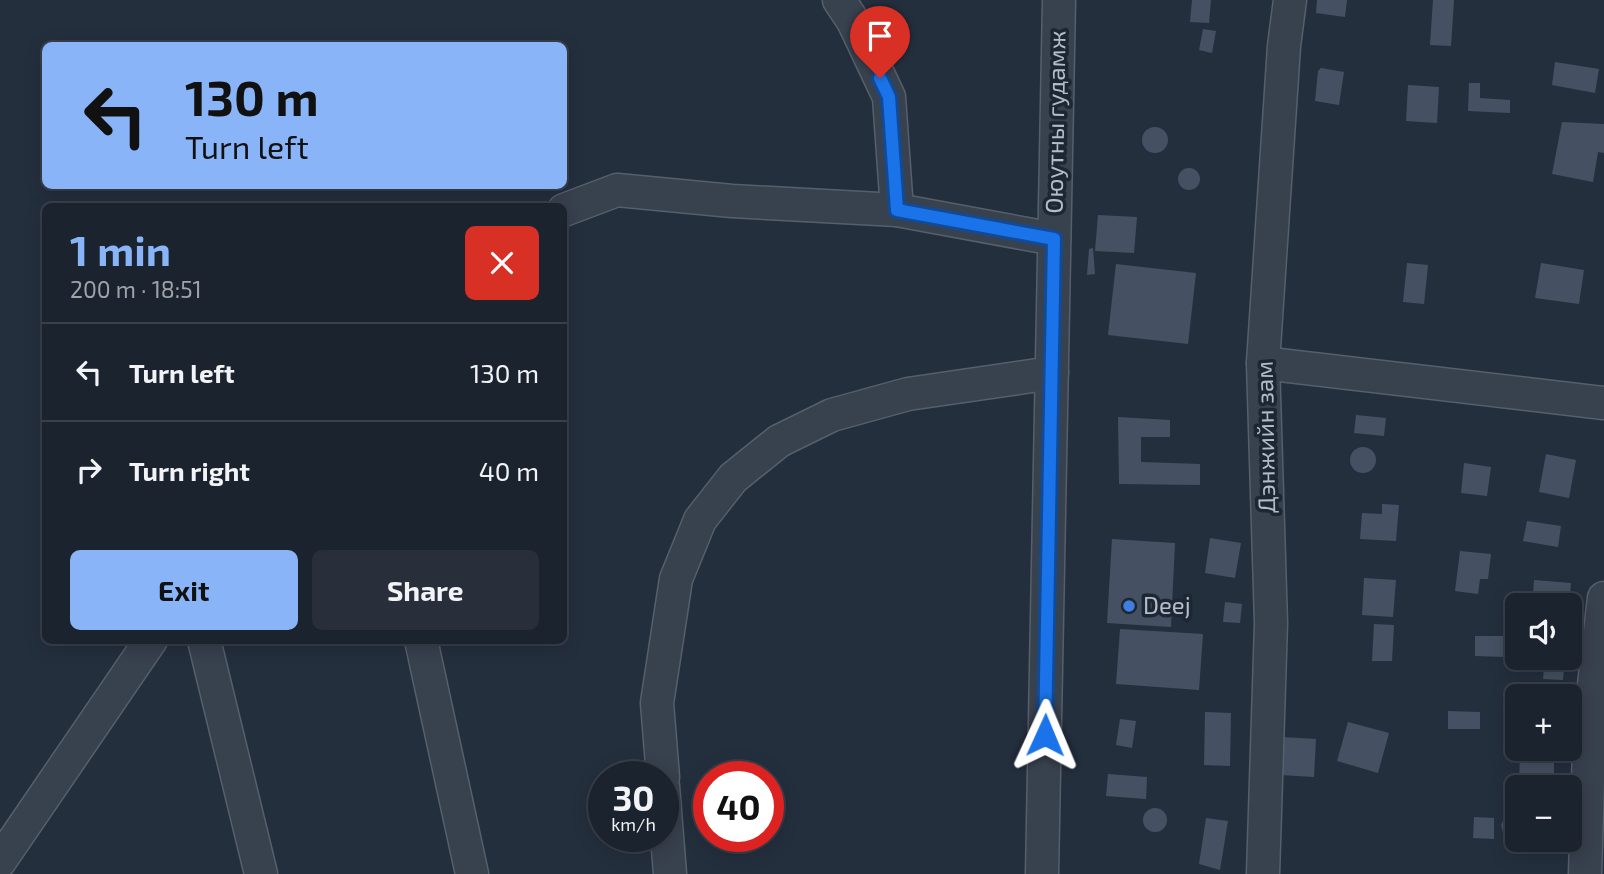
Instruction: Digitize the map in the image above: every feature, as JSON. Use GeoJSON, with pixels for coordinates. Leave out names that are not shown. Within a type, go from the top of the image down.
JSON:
{"type":"FeatureCollection","features":[{"type":"Feature","properties":{"kind":"street"},"geometry":{"type":"LineString","coordinates":[[839,0],[853,21],[889,97],[897,210]]}},
{"type":"Feature","properties":{"kind":"street","name":"Оюутны гудамж"},"geometry":{"type":"LineString","coordinates":[[1042,874],[1059,0]]}},
{"type":"Feature","properties":{"kind":"street","name":"Дэнжийн зам"},"geometry":{"type":"LineString","coordinates":[[1263,874],[1271,623],[1264,363],[1283,60],[1290,0]]}},
{"type":"Feature","properties":{"kind":"street"},"geometry":{"type":"LineString","coordinates":[[567,209],[617,190],[732,201],[897,210],[1054,239]]}},
{"type":"Feature","properties":{"kind":"street"},"geometry":{"type":"LineString","coordinates":[[1264,363],[1604,403]]}},
{"type":"Feature","properties":{"kind":"street"},"geometry":{"type":"LineString","coordinates":[[662,761],[657,703],[676,579],[701,520],[733,478],[779,441],[832,415],[908,394],[1052,373]]}},
{"type":"Feature","properties":{"kind":"street"},"geometry":{"type":"LineString","coordinates":[[1585,874],[1590,719],[1604,598]]}},
{"type":"Feature","properties":{"kind":"street"},"geometry":{"type":"LineString","coordinates":[[0,860],[148,644]]}},
{"type":"Feature","properties":{"kind":"street"},"geometry":{"type":"LineString","coordinates":[[205,644],[261,874]]}},
{"type":"Feature","properties":{"kind":"street"},"geometry":{"type":"LineString","coordinates":[[422,644],[472,874]]}},
{"type":"Feature","properties":{"kind":"street"},"geometry":{"type":"LineString","coordinates":[[668,852],[670,874]]}},
{"type":"Feature","properties":{"kind":"building"},"geometry":{"type":"Polygon","coordinates":[[[1192,0],[1211,0],[1209,23],[1190,22],[1192,0]]]}},
{"type":"Feature","properties":{"kind":"building"},"geometry":{"type":"Polygon","coordinates":[[[1317,0],[1347,0],[1345,17],[1316,13],[1317,0]]]}},
{"type":"Feature","properties":{"kind":"building"},"geometry":{"type":"Polygon","coordinates":[[[1433,0],[1454,0],[1451,46],[1430,45],[1433,0]]]}},
{"type":"Feature","properties":{"kind":"building"},"geometry":{"type":"Polygon","coordinates":[[[1203,29],[1216,31],[1212,53],[1199,50],[1203,29]]]}},
{"type":"Feature","properties":{"kind":"building"},"geometry":{"type":"Polygon","coordinates":[[[1555,62],[1599,69],[1595,93],[1552,85],[1555,62]]]}},
{"type":"Feature","properties":{"kind":"building"},"geometry":{"type":"Polygon","coordinates":[[[1321,68],[1344,72],[1339,105],[1315,101],[1318,71],[1321,68]]]}},
{"type":"Feature","properties":{"kind":"building"},"geometry":{"type":"Polygon","coordinates":[[[1469,83],[1480,83],[1480,98],[1510,100],[1510,113],[1468,111],[1469,83]]]}},
{"type":"Feature","properties":{"kind":"building"},"geometry":{"type":"Polygon","coordinates":[[[1408,85],[1439,87],[1437,123],[1406,121],[1408,85]]]}},
{"type":"Feature","properties":{"kind":"building"},"geometry":{"type":"Polygon","coordinates":[[[1562,122],[1604,124],[1604,153],[1598,152],[1593,182],[1552,174],[1562,122]]]}},
{"type":"Feature","properties":{"kind":"building"},"geometry":{"type":"Polygon","coordinates":[[[1155,127],[1164,131],[1168,140],[1164,149],[1155,153],[1146,149],[1142,140],[1146,131],[1155,127]]]}},
{"type":"Feature","properties":{"kind":"building"},"geometry":{"type":"Polygon","coordinates":[[[1189,168],[1197,171],[1200,179],[1197,187],[1189,190],[1181,187],[1178,179],[1181,171],[1189,168]]]}},
{"type":"Feature","properties":{"kind":"building"},"geometry":{"type":"Polygon","coordinates":[[[1098,215],[1137,217],[1134,253],[1095,251],[1098,215]]]}},
{"type":"Feature","properties":{"kind":"building"},"geometry":{"type":"Polygon","coordinates":[[[1093,248],[1095,274],[1087,275],[1089,249],[1093,248]]]}},
{"type":"Feature","properties":{"kind":"building"},"geometry":{"type":"Polygon","coordinates":[[[1407,263],[1428,265],[1424,304],[1403,302],[1407,263]]]}},
{"type":"Feature","properties":{"kind":"building"},"geometry":{"type":"Polygon","coordinates":[[[1541,263],[1584,270],[1579,304],[1535,298],[1541,263]]]}},
{"type":"Feature","properties":{"kind":"building"},"geometry":{"type":"Polygon","coordinates":[[[1116,264],[1196,273],[1188,344],[1108,335],[1116,264]]]}},
{"type":"Feature","properties":{"kind":"building"},"geometry":{"type":"Polygon","coordinates":[[[1356,415],[1386,418],[1384,436],[1354,433],[1356,415]]]}},
{"type":"Feature","properties":{"kind":"building"},"geometry":{"type":"Polygon","coordinates":[[[1118,417],[1170,420],[1170,437],[1141,437],[1141,462],[1200,464],[1200,485],[1119,484],[1118,417]]]}},
{"type":"Feature","properties":{"kind":"building"},"geometry":{"type":"Polygon","coordinates":[[[1363,447],[1372,451],[1376,460],[1372,469],[1363,473],[1354,469],[1350,460],[1354,451],[1363,447]]]}},
{"type":"Feature","properties":{"kind":"building"},"geometry":{"type":"Polygon","coordinates":[[[1546,454],[1576,460],[1569,498],[1539,492],[1546,454]]]}},
{"type":"Feature","properties":{"kind":"building"},"geometry":{"type":"Polygon","coordinates":[[[1464,463],[1491,467],[1487,496],[1461,493],[1464,463]]]}},
{"type":"Feature","properties":{"kind":"building"},"geometry":{"type":"Polygon","coordinates":[[[1382,504],[1399,505],[1396,541],[1360,539],[1362,513],[1382,514],[1382,504]]]}},
{"type":"Feature","properties":{"kind":"building"},"geometry":{"type":"Polygon","coordinates":[[[1527,521],[1561,526],[1558,547],[1523,541],[1527,521]]]}},
{"type":"Feature","properties":{"kind":"building"},"geometry":{"type":"Polygon","coordinates":[[[1210,538],[1241,543],[1235,578],[1205,573],[1210,538]]]}},
{"type":"Feature","properties":{"kind":"building"},"geometry":{"type":"Polygon","coordinates":[[[1112,539],[1175,543],[1171,627],[1107,623],[1112,539]]]}},
{"type":"Feature","properties":{"kind":"building"},"geometry":{"type":"Polygon","coordinates":[[[1460,551],[1491,554],[1488,579],[1480,579],[1478,594],[1455,591],[1460,551]]]}},
{"type":"Feature","properties":{"kind":"building"},"geometry":{"type":"Polygon","coordinates":[[[1364,578],[1396,580],[1393,617],[1362,615],[1364,578]]]}},
{"type":"Feature","properties":{"kind":"building"},"geometry":{"type":"Polygon","coordinates":[[[1534,580],[1571,583],[1570,593],[1533,593],[1534,580]]]}},
{"type":"Feature","properties":{"kind":"building"},"geometry":{"type":"Polygon","coordinates":[[[1225,602],[1242,604],[1240,623],[1223,622],[1225,602]]]}},
{"type":"Feature","properties":{"kind":"building"},"geometry":{"type":"Polygon","coordinates":[[[1374,624],[1394,625],[1392,661],[1372,661],[1374,624]]]}},
{"type":"Feature","properties":{"kind":"building"},"geometry":{"type":"Polygon","coordinates":[[[1120,629],[1203,634],[1199,690],[1116,684],[1120,629]]]}},
{"type":"Feature","properties":{"kind":"building"},"geometry":{"type":"Polygon","coordinates":[[[1475,636],[1505,636],[1505,657],[1475,656],[1475,636]]]}},
{"type":"Feature","properties":{"kind":"building"},"geometry":{"type":"Polygon","coordinates":[[[1544,670],[1564,670],[1563,680],[1543,679],[1544,670]]]}},
{"type":"Feature","properties":{"kind":"building"},"geometry":{"type":"Polygon","coordinates":[[[1448,711],[1480,712],[1480,729],[1448,729],[1448,711]]]}},
{"type":"Feature","properties":{"kind":"building"},"geometry":{"type":"Polygon","coordinates":[[[1205,712],[1231,713],[1230,766],[1204,765],[1205,712]]]}},
{"type":"Feature","properties":{"kind":"building"},"geometry":{"type":"Polygon","coordinates":[[[1120,719],[1136,721],[1132,748],[1116,745],[1120,719]]]}},
{"type":"Feature","properties":{"kind":"building"},"geometry":{"type":"Polygon","coordinates":[[[1348,722],[1389,733],[1378,773],[1337,761],[1348,722]]]}},
{"type":"Feature","properties":{"kind":"building"},"geometry":{"type":"Polygon","coordinates":[[[1282,737],[1316,739],[1314,777],[1280,775],[1282,737]]]}},
{"type":"Feature","properties":{"kind":"building"},"geometry":{"type":"Polygon","coordinates":[[[1520,761],[1554,761],[1554,775],[1519,775],[1520,761]]]}},
{"type":"Feature","properties":{"kind":"building"},"geometry":{"type":"Polygon","coordinates":[[[1108,774],[1147,777],[1146,799],[1106,796],[1108,774]]]}},
{"type":"Feature","properties":{"kind":"building"},"geometry":{"type":"Polygon","coordinates":[[[1155,808],[1164,811],[1167,820],[1164,829],[1155,832],[1146,829],[1143,820],[1146,811],[1155,808]]]}},
{"type":"Feature","properties":{"kind":"building"},"geometry":{"type":"Polygon","coordinates":[[[1474,817],[1494,818],[1494,839],[1473,838],[1474,817]]]}},
{"type":"Feature","properties":{"kind":"building"},"geometry":{"type":"Polygon","coordinates":[[[1206,818],[1228,821],[1220,870],[1199,864],[1206,818]]]}},
{"type":"Feature","properties":{"kind":"building"},"geometry":{"type":"Polygon","coordinates":[[[1505,818],[1505,834],[1501,825],[1505,818]]]}},
{"type":"Feature","properties":{"kind":"place","name":"Deej"},"geometry":{"type":"Point","coordinates":[1129,606]}},
{"type":"Feature","properties":{"kind":"route"},"geometry":{"type":"LineString","coordinates":[[880,78],[889,97],[897,210],[1054,239],[1045,735]]}}]}
